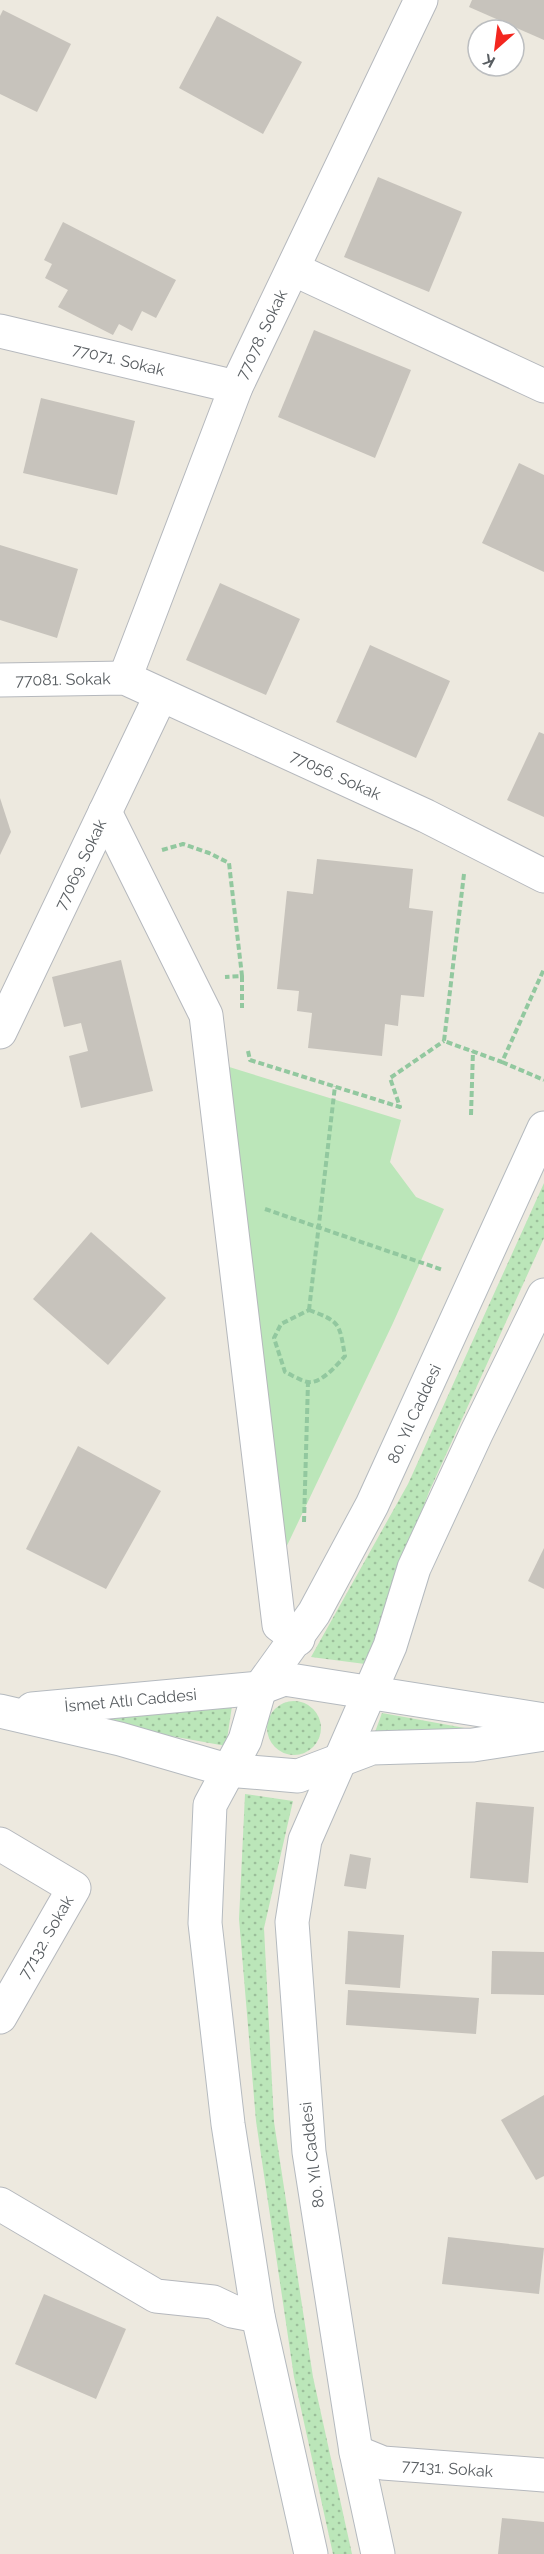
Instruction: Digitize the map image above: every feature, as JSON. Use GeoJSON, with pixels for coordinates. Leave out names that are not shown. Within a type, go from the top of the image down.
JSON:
{"type":"FeatureCollection","features":[{"type":"Feature","properties":{"kind":"main road","name":"77078. Sokak"},"geometry":{"type":"LineString","coordinates":[[124,678],[236,387],[421,0]]}},
{"type":"Feature","properties":{"kind":"main road"},"geometry":{"type":"LineString","coordinates":[[293,269],[544,386]]}},
{"type":"Feature","properties":{"kind":"main road","name":"77071. Sokak"},"geometry":{"type":"LineString","coordinates":[[0,331],[236,387]]}},
{"type":"Feature","properties":{"kind":"main road","name":"77081. Sokak"},"geometry":{"type":"LineString","coordinates":[[0,680],[124,678]]}},
{"type":"Feature","properties":{"kind":"main road","name":"77056. Sokak"},"geometry":{"type":"LineString","coordinates":[[124,678],[426,816],[544,876]]}},
{"type":"Feature","properties":{"kind":"main road","name":"77069. Sokak"},"geometry":{"type":"LineString","coordinates":[[0,1032],[161,695]]}},
{"type":"Feature","properties":{"kind":"main road"},"geometry":{"type":"LineString","coordinates":[[105,812],[206,1015],[279,1625],[298,1639]]}},
{"type":"Feature","properties":{"kind":"main road","name":"80. Yıl Caddesi"},"geometry":{"type":"LineString","coordinates":[[260,1688],[298,1639],[372,1505],[544,1128]]}},
{"type":"Feature","properties":{"kind":"main road"},"geometry":{"type":"LineString","coordinates":[[544,1295],[414,1568],[390,1646],[368,1693],[544,1720]]}},
{"type":"Feature","properties":{"kind":"main road","name":"İsmet Atlı Caddesi"},"geometry":{"type":"LineString","coordinates":[[0,1711],[260,1688],[284,1679],[368,1693]]}},
{"type":"Feature","properties":{"kind":"main road"},"geometry":{"type":"LineString","coordinates":[[260,1688],[245,1740],[210,1805],[205,1923],[228,2124],[258,2316],[311,2554]]}},
{"type":"Feature","properties":{"kind":"main road","name":"80. Yıl Caddesi"},"geometry":{"type":"LineString","coordinates":[[368,1693],[305,1840],[292,1922],[309,2152],[356,2452],[378,2554]]}},
{"type":"Feature","properties":{"kind":"main road","name":"İsmet Atlı Caddesi"},"geometry":{"type":"LineString","coordinates":[[0,1711],[120,1739],[227,1770],[298,1776],[339,1759]]}},
{"type":"Feature","properties":{"kind":"main road"},"geometry":{"type":"LineString","coordinates":[[339,1759],[372,1748],[473,1745],[544,1734]]}},
{"type":"Feature","properties":{"kind":"main road","name":"77132. Sokak"},"geometry":{"type":"LineString","coordinates":[[0,1844],[74,1888],[0,2017]]}},
{"type":"Feature","properties":{"kind":"main road"},"geometry":{"type":"LineString","coordinates":[[0,2204],[156,2296],[213,2302],[232,2311],[258,2316]]}},
{"type":"Feature","properties":{"kind":"main road","name":"77131. Sokak"},"geometry":{"type":"LineString","coordinates":[[356,2452],[383,2463],[544,2475]]}},
{"type":"Feature","properties":{"kind":"path"},"geometry":{"type":"LineString","coordinates":[[157,852],[183,844],[229,863],[242,976],[242,1018]]}},
{"type":"Feature","properties":{"kind":"path"},"geometry":{"type":"LineString","coordinates":[[248,1049],[250,1060],[400,1107],[390,1078],[444,1041],[464,874]]}},
{"type":"Feature","properties":{"kind":"path"},"geometry":{"type":"LineString","coordinates":[[502,1062],[544,969]]}},
{"type":"Feature","properties":{"kind":"path"},"geometry":{"type":"LineString","coordinates":[[221,977],[242,976]]}},
{"type":"Feature","properties":{"kind":"path"},"geometry":{"type":"LineString","coordinates":[[444,1041],[544,1080]]}},
{"type":"Feature","properties":{"kind":"path"},"geometry":{"type":"LineString","coordinates":[[471,1115],[473,1051]]}},
{"type":"Feature","properties":{"kind":"path"},"geometry":{"type":"LineString","coordinates":[[309,1310],[335,1086]]}},
{"type":"Feature","properties":{"kind":"path"},"geometry":{"type":"LineString","coordinates":[[228,1195],[300,1222],[454,1273]]}},
{"type":"Feature","properties":{"kind":"path"},"geometry":{"type":"LineString","coordinates":[[309,1310],[333,1319],[340,1329],[345,1356],[335,1368],[314,1382],[308,1382],[285,1372],[274,1338],[281,1324],[309,1310]]}},
{"type":"Feature","properties":{"kind":"path"},"geometry":{"type":"LineString","coordinates":[[304,1530],[308,1382]]}},
{"type":"Feature","properties":{"kind":"green space"},"geometry":{"type":"Polygon","coordinates":[[[226,1066],[401,1120],[390,1162],[416,1197],[444,1209],[393,1323],[283,1554],[226,1066]]]}},
{"type":"Feature","properties":{"kind":"green space"},"geometry":{"type":"Polygon","coordinates":[[[544,1183],[544,1238],[429,1492],[365,1664],[311,1657],[408,1484],[544,1183]]]}},
{"type":"Feature","properties":{"kind":"green space"},"geometry":{"type":"Polygon","coordinates":[[[289,1701],[299,1701],[309,1705],[317,1713],[321,1728],[317,1743],[309,1751],[299,1755],[289,1755],[279,1751],[271,1743],[267,1733],[267,1723],[271,1713],[279,1705],[289,1701]]]}},
{"type":"Feature","properties":{"kind":"green space"},"geometry":{"type":"Polygon","coordinates":[[[232,1706],[226,1746],[88,1721],[232,1706]]]}},
{"type":"Feature","properties":{"kind":"green space"},"geometry":{"type":"Polygon","coordinates":[[[382,1713],[487,1732],[375,1732],[382,1713]]]}},
{"type":"Feature","properties":{"kind":"green space"},"geometry":{"type":"Polygon","coordinates":[[[245,1794],[293,1801],[264,1928],[274,2122],[313,2377],[352,2554],[333,2554],[294,2377],[256,2121],[239,1919],[245,1794]]]}},
{"type":"Feature","properties":{"kind":"building"},"geometry":{"type":"Polygon","coordinates":[[[472,0],[544,0],[544,40],[526,32],[526,18],[494,18],[469,7],[472,0]]]}},
{"type":"Feature","properties":{"kind":"building"},"geometry":{"type":"Polygon","coordinates":[[[3,10],[71,44],[37,112],[0,94],[0,16],[3,10]]]}},
{"type":"Feature","properties":{"kind":"building"},"geometry":{"type":"Polygon","coordinates":[[[217,16],[302,62],[263,134],[179,88],[217,16]]]}},
{"type":"Feature","properties":{"kind":"building"},"geometry":{"type":"Polygon","coordinates":[[[378,177],[462,212],[429,292],[344,257],[378,177]]]}},
{"type":"Feature","properties":{"kind":"building"},"geometry":{"type":"Polygon","coordinates":[[[63,222],[176,280],[156,318],[142,311],[132,331],[119,324],[113,335],[58,307],[68,290],[45,278],[52,264],[44,260],[63,222]]]}},
{"type":"Feature","properties":{"kind":"building"},"geometry":{"type":"Polygon","coordinates":[[[314,330],[411,370],[375,458],[278,417],[314,330]]]}},
{"type":"Feature","properties":{"kind":"building"},"geometry":{"type":"Polygon","coordinates":[[[41,398],[135,421],[117,495],[23,473],[41,398]]]}},
{"type":"Feature","properties":{"kind":"building"},"geometry":{"type":"Polygon","coordinates":[[[519,463],[544,475],[544,572],[482,543],[519,463]]]}},
{"type":"Feature","properties":{"kind":"building"},"geometry":{"type":"Polygon","coordinates":[[[0,545],[78,569],[57,638],[0,620],[0,545]]]}},
{"type":"Feature","properties":{"kind":"building"},"geometry":{"type":"Polygon","coordinates":[[[220,583],[300,619],[266,695],[186,660],[220,583]]]}},
{"type":"Feature","properties":{"kind":"building"},"geometry":{"type":"Polygon","coordinates":[[[370,645],[450,681],[416,758],[336,722],[370,645]]]}},
{"type":"Feature","properties":{"kind":"building"},"geometry":{"type":"Polygon","coordinates":[[[539,732],[544,734],[544,817],[507,800],[539,732]]]}},
{"type":"Feature","properties":{"kind":"building"},"geometry":{"type":"Polygon","coordinates":[[[0,798],[11,832],[0,855],[0,798]]]}},
{"type":"Feature","properties":{"kind":"building"},"geometry":{"type":"Polygon","coordinates":[[[317,859],[413,869],[409,908],[433,911],[424,997],[401,995],[398,1026],[385,1024],[382,1056],[308,1048],[312,1013],[297,1011],[299,991],[277,989],[287,891],[313,894],[317,859]]]}},
{"type":"Feature","properties":{"kind":"building"},"geometry":{"type":"Polygon","coordinates":[[[121,960],[153,1091],[81,1108],[69,1056],[88,1051],[81,1023],[64,1027],[52,977],[121,960]]]}},
{"type":"Feature","properties":{"kind":"building"},"geometry":{"type":"Polygon","coordinates":[[[91,1232],[166,1298],[108,1365],[33,1299],[91,1232]]]}},
{"type":"Feature","properties":{"kind":"building"},"geometry":{"type":"Polygon","coordinates":[[[78,1446],[161,1491],[106,1589],[26,1549],[78,1446]]]}},
{"type":"Feature","properties":{"kind":"building"},"geometry":{"type":"Polygon","coordinates":[[[544,1548],[544,1589],[528,1581],[544,1548]]]}},
{"type":"Feature","properties":{"kind":"building"},"geometry":{"type":"Polygon","coordinates":[[[476,1802],[534,1807],[528,1883],[470,1878],[476,1802]]]}},
{"type":"Feature","properties":{"kind":"building"},"geometry":{"type":"Polygon","coordinates":[[[350,1854],[371,1858],[366,1889],[344,1886],[350,1854]]]}},
{"type":"Feature","properties":{"kind":"building"},"geometry":{"type":"Polygon","coordinates":[[[348,1931],[404,1935],[400,1988],[345,1984],[348,1931]]]}},
{"type":"Feature","properties":{"kind":"building"},"geometry":{"type":"Polygon","coordinates":[[[492,1951],[544,1952],[544,1995],[491,1994],[492,1951]]]}},
{"type":"Feature","properties":{"kind":"building"},"geometry":{"type":"Polygon","coordinates":[[[348,1990],[479,1998],[476,2034],[346,2025],[348,1990]]]}},
{"type":"Feature","properties":{"kind":"building"},"geometry":{"type":"Polygon","coordinates":[[[544,2095],[544,2176],[536,2180],[501,2120],[544,2095]]]}},
{"type":"Feature","properties":{"kind":"building"},"geometry":{"type":"Polygon","coordinates":[[[448,2237],[544,2248],[539,2294],[442,2284],[448,2237]]]}},
{"type":"Feature","properties":{"kind":"building"},"geometry":{"type":"Polygon","coordinates":[[[44,2294],[126,2329],[96,2399],[15,2364],[44,2294]]]}},
{"type":"Feature","properties":{"kind":"building"},"geometry":{"type":"Polygon","coordinates":[[[502,2518],[544,2522],[544,2554],[498,2554],[502,2518]]]}}]}
